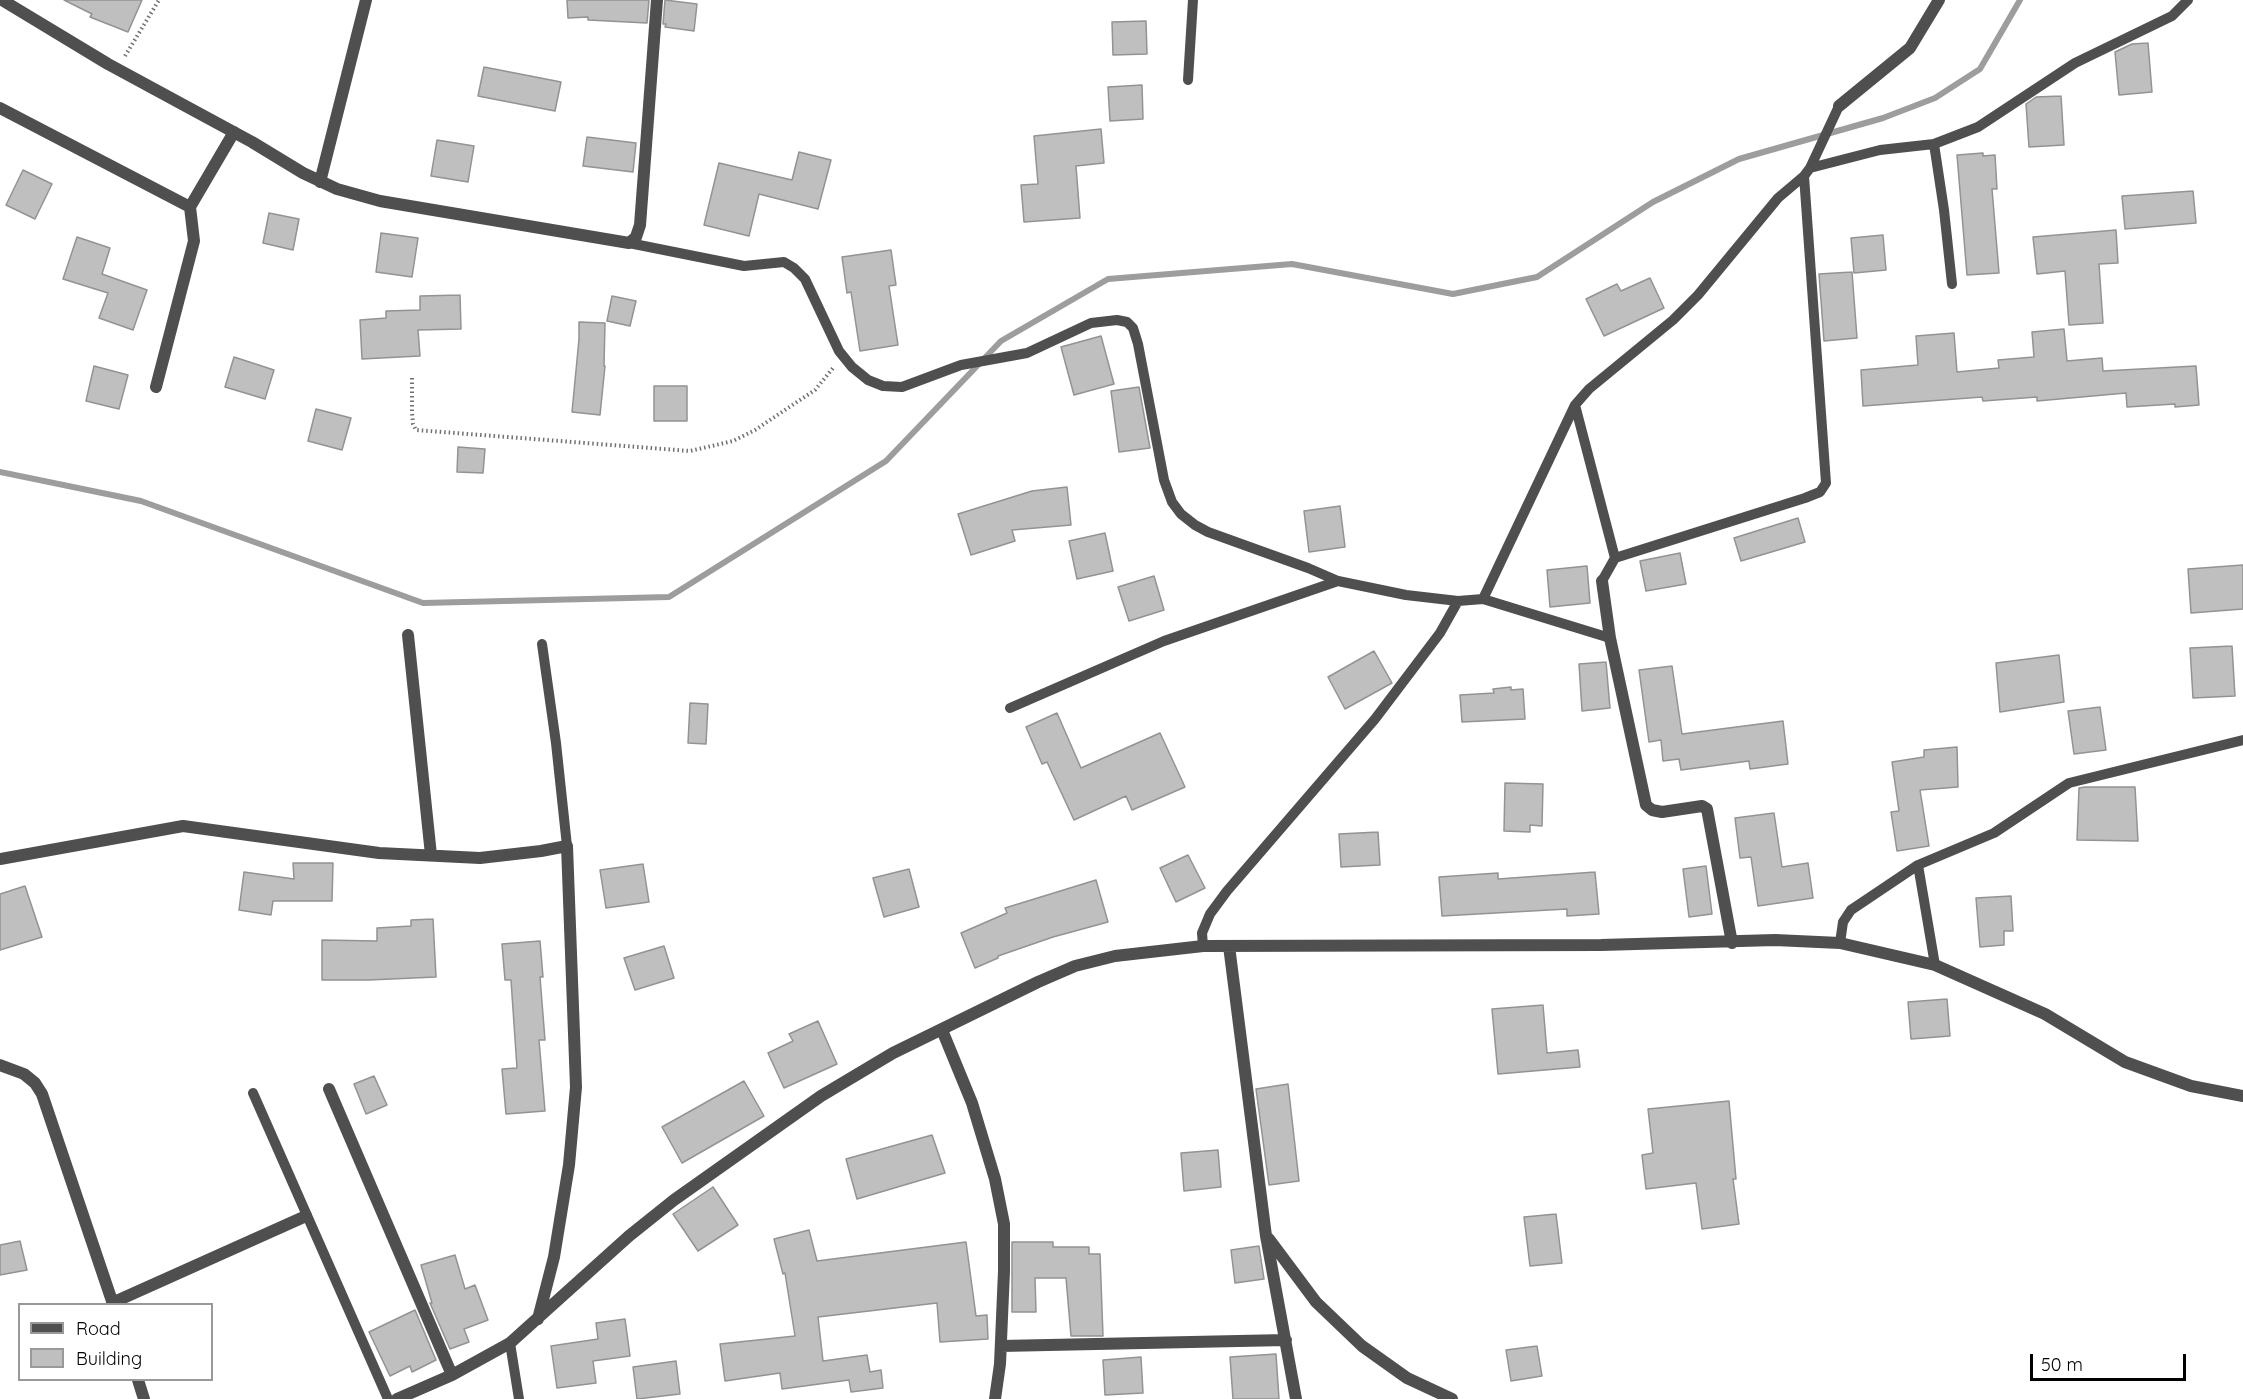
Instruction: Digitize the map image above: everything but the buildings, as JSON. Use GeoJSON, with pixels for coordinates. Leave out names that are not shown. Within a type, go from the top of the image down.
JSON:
{"type":"FeatureCollection","features":[{"type":"Feature","properties":{"kind":"street"},"geometry":{"type":"LineString","coordinates":[[2,0],[117,69],[234,132],[320,182],[337,189],[380,201],[629,243],[636,237],[640,225],[657,0]]}},
{"type":"Feature","properties":{"kind":"street"},"geometry":{"type":"LineString","coordinates":[[320,182],[366,0]]}},
{"type":"Feature","properties":{"kind":"street"},"geometry":{"type":"LineString","coordinates":[[1839,106],[1910,48],[1939,0]]}},
{"type":"Feature","properties":{"kind":"street"},"geometry":{"type":"LineString","coordinates":[[0,108],[190,207]]}},
{"type":"Feature","properties":{"kind":"street"},"geometry":{"type":"LineString","coordinates":[[156,387],[194,241],[190,207],[234,132]]}},
{"type":"Feature","properties":{"kind":"street"},"geometry":{"type":"LineString","coordinates":[[1602,581],[1610,638],[1646,805],[1652,810],[1662,812],[1702,806],[1707,808],[1732,943]]}},
{"type":"Feature","properties":{"kind":"street"},"geometry":{"type":"LineString","coordinates":[[408,635],[431,855]]}},
{"type":"Feature","properties":{"kind":"street"},"geometry":{"type":"LineString","coordinates":[[0,859],[183,826],[349,850],[480,858],[567,846],[576,1088],[569,1165],[554,1257],[538,1320]]}},
{"type":"Feature","properties":{"kind":"street"},"geometry":{"type":"LineString","coordinates":[[397,1399],[452,1375],[510,1343],[629,1236],[674,1200],[821,1096],[893,1053],[1075,966],[1115,956],[1203,946],[1732,943],[1775,940],[1840,943],[1935,965],[2045,1014],[2125,1062],[2191,1086],[2243,1096]]}},
{"type":"Feature","properties":{"kind":"street"},"geometry":{"type":"LineString","coordinates":[[1229,946],[1266,1236],[1296,1399]]}},
{"type":"Feature","properties":{"kind":"street"},"geometry":{"type":"LineString","coordinates":[[942,1030],[975,1114],[995,1179],[1004,1224],[1001,1346],[995,1399]]}},
{"type":"Feature","properties":{"kind":"street"},"geometry":{"type":"LineString","coordinates":[[0,1065],[24,1074],[35,1083],[42,1094],[112,1303]]}},
{"type":"Feature","properties":{"kind":"street"},"geometry":{"type":"LineString","coordinates":[[329,1089],[452,1375]]}},
{"type":"Feature","properties":{"kind":"street"},"geometry":{"type":"LineString","coordinates":[[114,1303],[306,1216]]}},
{"type":"Feature","properties":{"kind":"street"},"geometry":{"type":"LineString","coordinates":[[1266,1236],[1316,1302],[1362,1346],[1407,1378],[1452,1399]]}},
{"type":"Feature","properties":{"kind":"street"},"geometry":{"type":"LineString","coordinates":[[1001,1346],[1286,1340]]}},
{"type":"Feature","properties":{"kind":"street"},"geometry":{"type":"LineString","coordinates":[[138,1381],[144,1399]]}},
{"type":"Feature","properties":{"kind":"lane"},"geometry":{"type":"LineString","coordinates":[[1188,80],[1193,0]]}},
{"type":"Feature","properties":{"kind":"lane"},"geometry":{"type":"LineString","coordinates":[[1807,172],[1880,150],[1934,144],[1978,127],[2076,63],[2172,16],[2188,0]]}},
{"type":"Feature","properties":{"kind":"lane"},"geometry":{"type":"LineString","coordinates":[[1483,599],[1575,405],[1589,389],[1673,320],[1698,296],[1778,198],[1807,172],[1839,106]]}},
{"type":"Feature","properties":{"kind":"lane"},"geometry":{"type":"LineString","coordinates":[[1934,144],[1952,284]]}},
{"type":"Feature","properties":{"kind":"lane"},"geometry":{"type":"LineString","coordinates":[[1602,581],[1615,558],[1805,498],[1820,492],[1826,483],[1807,172]]}},
{"type":"Feature","properties":{"kind":"lane"},"geometry":{"type":"LineString","coordinates":[[629,243],[744,266],[784,262],[805,279],[843,356],[868,380],[883,386],[902,387],[961,365],[1027,353],[1091,323],[1117,320],[1126,322],[1133,328],[1138,344],[1164,480],[1172,502],[1181,514],[1208,532],[1308,568],[1338,582],[1406,595],[1458,601],[1483,599],[1610,638]]}},
{"type":"Feature","properties":{"kind":"lane"},"geometry":{"type":"LineString","coordinates":[[1575,405],[1615,558]]}},
{"type":"Feature","properties":{"kind":"lane"},"geometry":{"type":"LineString","coordinates":[[1010,708],[1173,637],[1338,582]]}},
{"type":"Feature","properties":{"kind":"lane"},"geometry":{"type":"LineString","coordinates":[[1203,946],[1202,933],[1215,906],[1375,719],[1440,633],[1458,601]]}},
{"type":"Feature","properties":{"kind":"lane"},"geometry":{"type":"LineString","coordinates":[[542,644],[567,846]]}},
{"type":"Feature","properties":{"kind":"lane"},"geometry":{"type":"LineString","coordinates":[[1840,943],[1843,922],[1851,910],[1918,865],[1994,833],[2070,783],[2243,740]]}},
{"type":"Feature","properties":{"kind":"lane"},"geometry":{"type":"LineString","coordinates":[[1918,865],[1935,965]]}},
{"type":"Feature","properties":{"kind":"lane"},"geometry":{"type":"LineString","coordinates":[[253,1093],[388,1399]]}},
{"type":"Feature","properties":{"kind":"lane"},"geometry":{"type":"LineString","coordinates":[[510,1343],[519,1399]]}},
{"type":"Feature","properties":{"kind":"path"},"geometry":{"type":"LineString","coordinates":[[117,69],[159,0]]}},
{"type":"Feature","properties":{"kind":"path"},"geometry":{"type":"LineString","coordinates":[[412,378],[413,424],[416,429],[690,451],[733,441],[755,430],[815,390],[843,356]]}},
{"type":"Feature","properties":{"kind":"waterway"},"geometry":{"type":"LineString","coordinates":[[0,472],[141,501],[423,603],[669,597],[886,461],[1001,341],[1108,279],[1292,264],[1453,294],[1537,277],[1653,202],[1739,159],[1883,118],[1935,98],[1980,69],[2020,0]]}}]}
